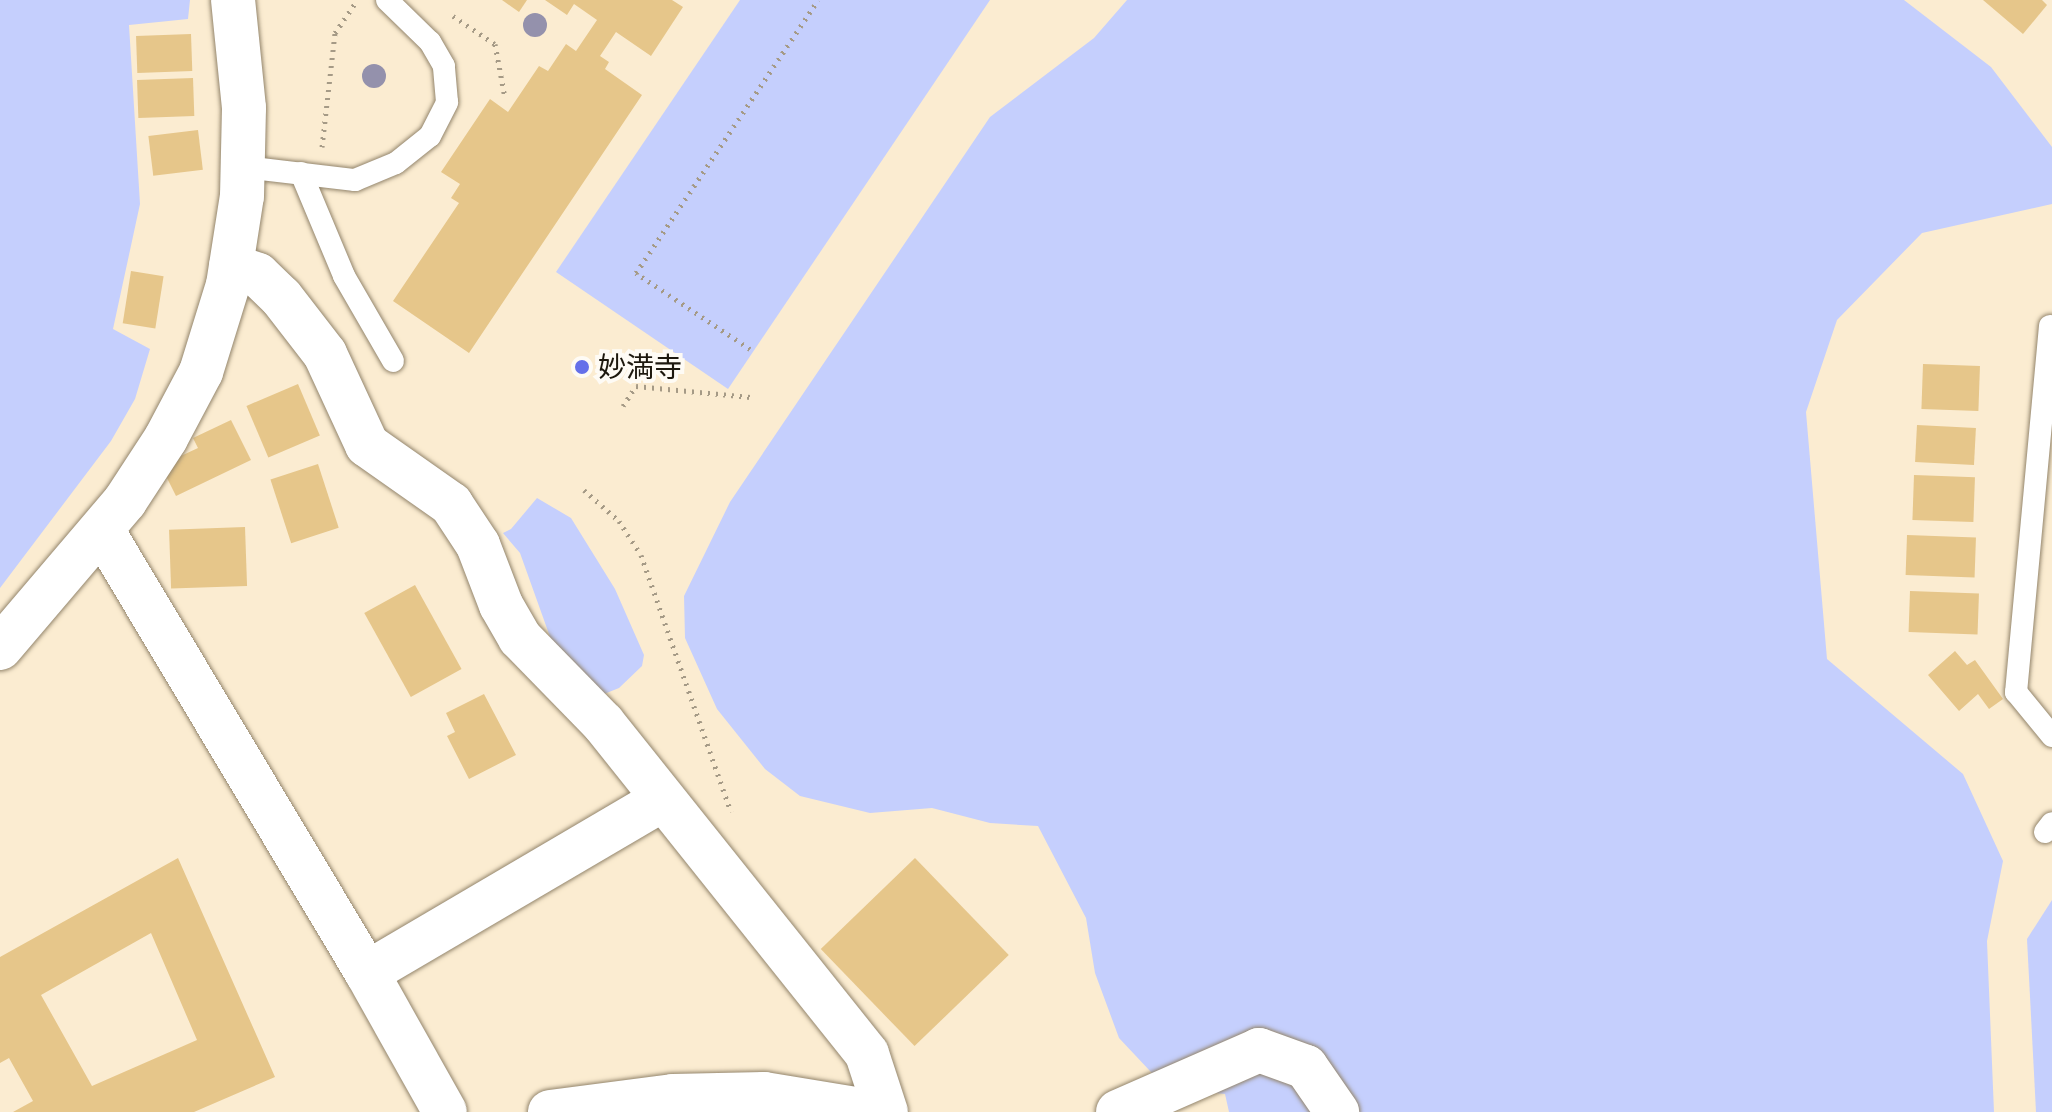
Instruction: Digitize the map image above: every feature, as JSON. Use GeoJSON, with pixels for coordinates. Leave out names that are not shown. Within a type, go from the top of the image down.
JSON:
{"type":"FeatureCollection","features":[{"type":"Feature","properties":{"kind":"street"},"geometry":{"type":"LineString","coordinates":[[0,648],[102,530],[146,470],[184,406],[211,343],[231,266],[244,167],[244,108],[233,0]]}},
{"type":"Feature","properties":{"kind":"street"},"geometry":{"type":"LineString","coordinates":[[231,266],[258,275],[281,297],[325,354],[367,445],[451,504],[478,545],[501,605],[520,638],[603,723],[867,1054],[886,1112]]}},
{"type":"Feature","properties":{"kind":"street"},"geometry":{"type":"LineString","coordinates":[[102,530],[367,973],[445,1112]]}},
{"type":"Feature","properties":{"kind":"street"},"geometry":{"type":"LineString","coordinates":[[367,973],[663,799]]}},
{"type":"Feature","properties":{"kind":"street"},"geometry":{"type":"LineString","coordinates":[[1118,1112],[1259,1050],[1306,1067],[1337,1112]]}},
{"type":"Feature","properties":{"kind":"street"},"geometry":{"type":"LineString","coordinates":[[550,1112],[673,1096],[764,1094],[874,1112]]}},
{"type":"Feature","properties":{"kind":"lane"},"geometry":{"type":"LineString","coordinates":[[244,167],[355,180],[383,170],[420,146],[441,120],[447,93],[440,57],[424,34],[387,0]]}},
{"type":"Feature","properties":{"kind":"lane"},"geometry":{"type":"LineString","coordinates":[[310,174],[344,276],[393,361]]}},
{"type":"Feature","properties":{"kind":"lane"},"geometry":{"type":"LineString","coordinates":[[2050,326],[2042,518],[2016,692],[2052,736]]}},
{"type":"Feature","properties":{"kind":"path"},"geometry":{"type":"LineString","coordinates":[[310,174],[335,33],[357,0]]}},
{"type":"Feature","properties":{"kind":"path"},"geometry":{"type":"LineString","coordinates":[[750,349],[636,273],[818,0]]}},
{"type":"Feature","properties":{"kind":"path"},"geometry":{"type":"LineString","coordinates":[[442,9],[495,44],[505,98]]}},
{"type":"Feature","properties":{"kind":"path"},"geometry":{"type":"LineString","coordinates":[[623,406],[636,386],[750,397]]}},
{"type":"Feature","properties":{"kind":"path"},"geometry":{"type":"LineString","coordinates":[[584,490],[619,521],[641,555],[732,813]]}},
{"type":"Feature","properties":{"kind":"shaded area"},"geometry":{"type":"Polygon","coordinates":[[[0,0],[190,0],[188,19],[129,25],[140,204],[113,329],[150,349],[135,399],[111,441],[0,588],[0,0]]]}},
{"type":"Feature","properties":{"kind":"shaded area"},"geometry":{"type":"Polygon","coordinates":[[[740,0],[990,0],[728,389],[556,272],[740,0]]]}},
{"type":"Feature","properties":{"kind":"shaded area"},"geometry":{"type":"Polygon","coordinates":[[[1127,0],[1904,0],[1991,67],[2052,147],[2052,204],[1922,233],[1837,320],[1806,412],[1827,659],[1963,774],[2003,861],[1987,941],[1994,1112],[1229,1112],[1225,1094],[1166,1088],[1119,1038],[1095,973],[1086,918],[1038,826],[990,823],[932,808],[870,813],[800,796],[765,769],[717,709],[685,638],[684,596],[730,502],[990,117],[1094,38],[1127,0]]]}},
{"type":"Feature","properties":{"kind":"shaded area"},"geometry":{"type":"Polygon","coordinates":[[[537,498],[571,518],[615,589],[644,655],[642,666],[619,688],[604,694],[554,648],[520,553],[503,533],[511,529],[537,498]]]}},
{"type":"Feature","properties":{"kind":"shaded area"},"geometry":{"type":"Polygon","coordinates":[[[2052,900],[2052,1112],[2036,1112],[2027,939],[2052,900]]]}},
{"type":"Feature","properties":{"kind":"building"},"geometry":{"type":"Polygon","coordinates":[[[502,0],[527,0],[519,12],[502,0]]]}},
{"type":"Feature","properties":{"kind":"building"},"geometry":{"type":"Polygon","coordinates":[[[545,0],[672,0],[683,7],[651,56],[616,32],[600,56],[609,62],[605,69],[642,95],[469,353],[393,301],[459,203],[451,198],[460,184],[441,172],[490,99],[508,112],[539,66],[548,71],[566,44],[576,51],[597,20],[574,4],[567,15],[545,0]]]}},
{"type":"Feature","properties":{"kind":"building"},"geometry":{"type":"Polygon","coordinates":[[[1983,0],[2042,0],[2047,5],[2023,34],[1983,0]]]}},
{"type":"Feature","properties":{"kind":"building"},"geometry":{"type":"Polygon","coordinates":[[[191,34],[192,71],[137,73],[136,36],[191,34]]]}},
{"type":"Feature","properties":{"kind":"building"},"geometry":{"type":"Polygon","coordinates":[[[193,78],[194,116],[138,118],[137,80],[193,78]]]}},
{"type":"Feature","properties":{"kind":"building"},"geometry":{"type":"Polygon","coordinates":[[[198,130],[203,170],[153,176],[148,136],[198,130]]]}},
{"type":"Feature","properties":{"kind":"building"},"geometry":{"type":"Polygon","coordinates":[[[131,271],[164,276],[155,329],[123,323],[131,271]]]}},
{"type":"Feature","properties":{"kind":"building"},"geometry":{"type":"Polygon","coordinates":[[[1923,364],[1980,366],[1978,411],[1921,409],[1923,364]]]}},
{"type":"Feature","properties":{"kind":"building"},"geometry":{"type":"Polygon","coordinates":[[[298,384],[320,436],[268,457],[246,406],[298,384]]]}},
{"type":"Feature","properties":{"kind":"building"},"geometry":{"type":"Polygon","coordinates":[[[231,420],[251,460],[176,496],[164,472],[170,461],[198,448],[193,438],[231,420]]]}},
{"type":"Feature","properties":{"kind":"building"},"geometry":{"type":"Polygon","coordinates":[[[1917,425],[1976,428],[1974,465],[1915,462],[1917,425]]]}},
{"type":"Feature","properties":{"kind":"building"},"geometry":{"type":"Polygon","coordinates":[[[318,464],[339,528],[291,543],[270,479],[318,464]]]}},
{"type":"Feature","properties":{"kind":"building"},"geometry":{"type":"Polygon","coordinates":[[[1914,475],[1975,477],[1973,522],[1912,520],[1914,475]]]}},
{"type":"Feature","properties":{"kind":"building"},"geometry":{"type":"Polygon","coordinates":[[[245,527],[247,586],[171,589],[169,530],[245,527]]]}},
{"type":"Feature","properties":{"kind":"building"},"geometry":{"type":"Polygon","coordinates":[[[1907,535],[1976,537],[1975,577],[1906,575],[1907,535]]]}},
{"type":"Feature","properties":{"kind":"building"},"geometry":{"type":"Polygon","coordinates":[[[415,585],[462,669],[411,697],[364,613],[415,585]]]}},
{"type":"Feature","properties":{"kind":"building"},"geometry":{"type":"Polygon","coordinates":[[[1910,591],[1979,593],[1978,634],[1909,632],[1910,591]]]}},
{"type":"Feature","properties":{"kind":"building"},"geometry":{"type":"Polygon","coordinates":[[[1955,651],[1967,665],[1975,660],[2003,699],[1989,709],[1978,694],[1959,711],[1928,675],[1955,651]]]}},
{"type":"Feature","properties":{"kind":"building"},"geometry":{"type":"Polygon","coordinates":[[[484,694],[516,755],[469,779],[447,736],[455,732],[446,713],[484,694]]]}},
{"type":"Feature","properties":{"kind":"building"},"geometry":{"type":"Polygon","coordinates":[[[178,858],[275,1077],[194,1112],[13,1112],[33,1101],[9,1058],[0,1063],[0,957],[178,858]],[[151,933],[41,995],[92,1086],[197,1040],[151,933]]]}},
{"type":"Feature","properties":{"kind":"building"},"geometry":{"type":"Polygon","coordinates":[[[915,858],[1009,955],[915,1046],[821,949],[915,858]]]}},
{"type":"Feature","properties":{"kind":"place","name":"妙満寺"},"geometry":{"type":"Point","coordinates":[582,367]}}]}
